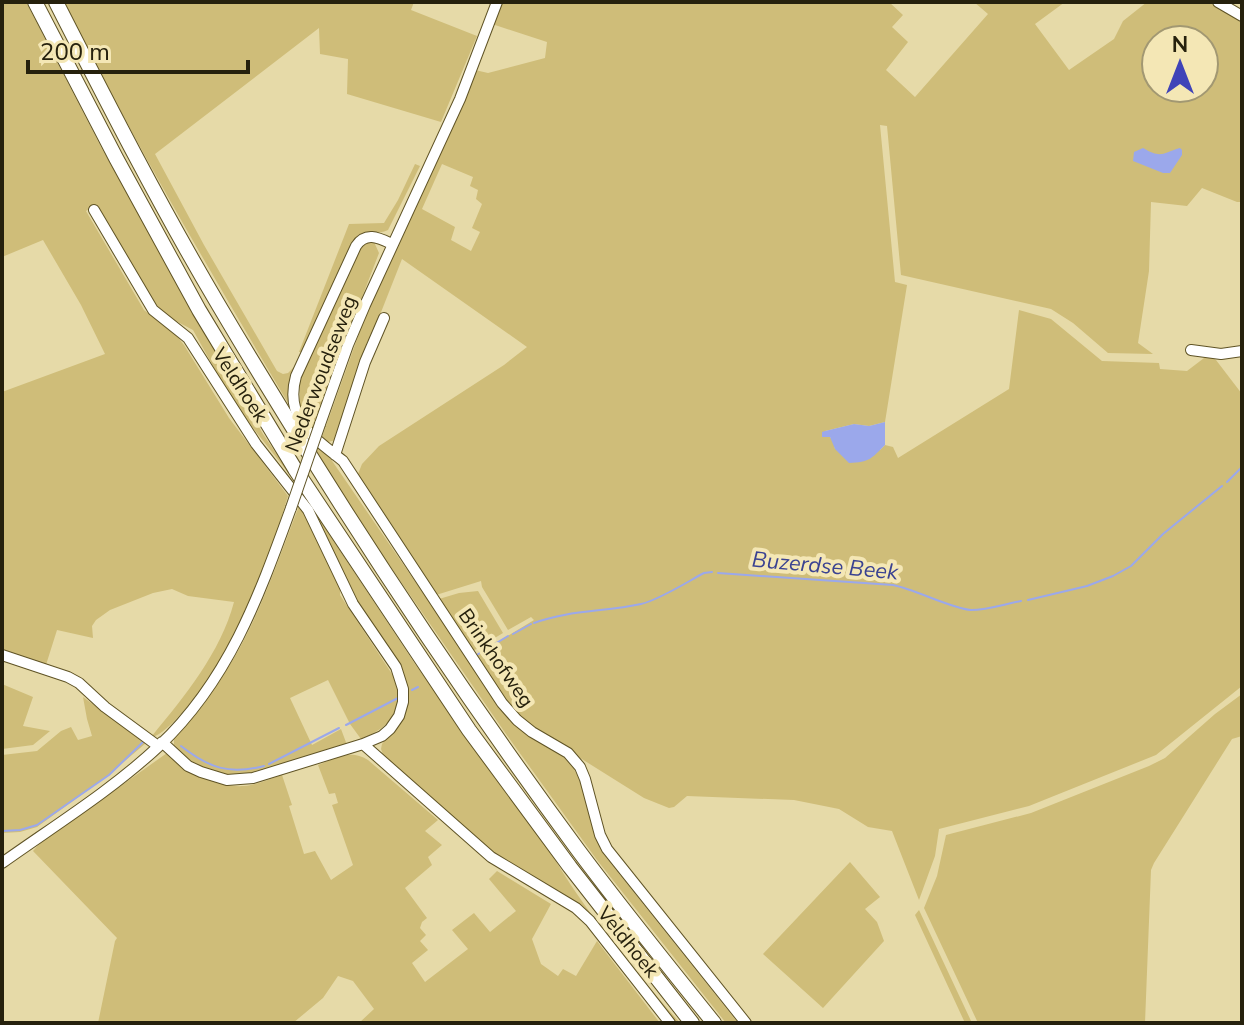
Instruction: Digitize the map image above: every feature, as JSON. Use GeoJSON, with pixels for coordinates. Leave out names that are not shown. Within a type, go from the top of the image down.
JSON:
{"type":"FeatureCollection","features":[{"type":"Feature","properties":{"kind":"highway"},"geometry":{"type":"LineString","coordinates":[[35,2],[199,310],[295,469],[469,730],[570,867],[692,1023]]}},
{"type":"Feature","properties":{"kind":"highway"},"geometry":{"type":"LineString","coordinates":[[56,2],[132,150],[216,302],[384,572],[579,851],[714,1023]]}},
{"type":"Feature","properties":{"kind":"street","name":"Nederwoudseweg"},"geometry":{"type":"LineString","coordinates":[[2,863],[124,775],[160,744],[197,702],[233,648],[260,592],[348,345],[454,112],[497,2]]}},
{"type":"Feature","properties":{"kind":"street"},"geometry":{"type":"LineString","coordinates":[[1218,2],[1242,16]]}},
{"type":"Feature","properties":{"kind":"street","name":"Veldhoek"},"geometry":{"type":"LineString","coordinates":[[94,210],[153,310],[188,338],[256,444],[308,510],[353,604],[396,667],[403,689],[399,716],[382,736],[253,778],[227,780],[201,772],[160,744]]}},
{"type":"Feature","properties":{"kind":"street","name":"Brinkhofweg"},"geometry":{"type":"LineString","coordinates":[[392,244],[369,236],[359,241],[294,384],[294,403],[301,422],[310,435],[343,461],[502,703],[517,720],[568,753],[580,767],[607,849],[746,1023]]}},
{"type":"Feature","properties":{"kind":"street"},"geometry":{"type":"LineString","coordinates":[[335,455],[365,362],[384,318]]}},
{"type":"Feature","properties":{"kind":"street"},"geometry":{"type":"LineString","coordinates":[[1191,350],[1221,354],[1242,351]]}},
{"type":"Feature","properties":{"kind":"street"},"geometry":{"type":"LineString","coordinates":[[2,655],[79,683],[105,707],[160,744]]}},
{"type":"Feature","properties":{"kind":"street","name":"Veldhoek"},"geometry":{"type":"LineString","coordinates":[[363,744],[491,857],[576,908],[590,921],[670,1023]]}},
{"type":"Feature","properties":{"kind":"shaded area"},"geometry":{"type":"Polygon","coordinates":[[[2,2],[26,2],[101,147],[263,434],[294,480],[234,404],[193,330],[158,310],[94,206],[86,211],[144,310],[184,345],[229,418],[288,496],[262,579],[241,626],[213,672],[182,713],[153,737],[211,656],[234,602],[188,596],[172,589],[153,593],[110,610],[96,620],[92,626],[93,638],[57,630],[45,668],[2,653],[2,392],[105,354],[43,240],[2,257],[2,2]]]}},
{"type":"Feature","properties":{"kind":"shaded area"},"geometry":{"type":"Polygon","coordinates":[[[64,2],[414,2],[411,10],[477,36],[441,122],[347,94],[348,59],[320,54],[319,28],[155,154],[277,371],[288,373],[296,365],[288,403],[144,154],[64,2]]]}},
{"type":"Feature","properties":{"kind":"shaded area"},"geometry":{"type":"Polygon","coordinates":[[[501,2],[889,2],[903,15],[892,27],[908,42],[886,70],[915,97],[988,14],[974,2],[1065,2],[1035,24],[1069,70],[1114,39],[1123,21],[1147,2],[1213,2],[1242,20],[1242,202],[1202,188],[1187,206],[1151,202],[1149,271],[1138,343],[1153,354],[1108,353],[1051,309],[901,275],[887,126],[880,125],[895,282],[907,285],[885,422],[869,426],[854,424],[825,431],[835,449],[880,450],[885,445],[893,447],[898,458],[1009,389],[1019,310],[1051,319],[1102,361],[1159,363],[1160,369],[1187,371],[1208,355],[1216,360],[1242,394],[1242,686],[1156,755],[1029,806],[939,829],[935,856],[919,900],[892,831],[868,827],[839,809],[794,800],[687,796],[669,808],[644,798],[529,725],[504,698],[476,655],[534,620],[531,617],[508,630],[481,581],[436,595],[358,474],[362,464],[379,446],[527,347],[402,259],[367,342],[336,440],[321,440],[371,300],[475,70],[488,73],[545,58],[547,42],[492,24],[501,2]],[[442,164],[422,209],[455,227],[451,240],[471,251],[480,232],[472,228],[482,204],[476,199],[478,190],[470,186],[473,177],[442,164]]]}},
{"type":"Feature","properties":{"kind":"shaded area"},"geometry":{"type":"Polygon","coordinates":[[[415,164],[420,166],[388,230],[358,235],[305,352],[299,352],[349,224],[384,223],[415,164]]]}},
{"type":"Feature","properties":{"kind":"shaded area"},"geometry":{"type":"Polygon","coordinates":[[[374,242],[379,253],[311,430],[300,411],[300,380],[340,289],[362,246],[374,242]]]}},
{"type":"Feature","properties":{"kind":"shaded area"},"geometry":{"type":"Polygon","coordinates":[[[311,442],[328,455],[511,721],[560,754],[572,766],[582,786],[604,855],[738,1023],[726,1023],[597,860],[352,511],[311,442]]]}},
{"type":"Feature","properties":{"kind":"shaded area"},"geometry":{"type":"Polygon","coordinates":[[[296,484],[415,664],[550,851],[578,896],[680,1023],[673,1023],[587,913],[508,866],[384,757],[382,744],[397,724],[405,692],[295,489],[296,484]]]}},
{"type":"Feature","properties":{"kind":"shaded area"},"geometry":{"type":"Polygon","coordinates":[[[299,506],[310,519],[340,582],[340,595],[394,677],[398,699],[396,708],[388,723],[361,739],[328,680],[290,698],[312,745],[341,729],[347,745],[242,777],[211,772],[174,747],[174,736],[206,698],[244,640],[270,583],[299,506]]]}},
{"type":"Feature","properties":{"kind":"shaded area"},"geometry":{"type":"Polygon","coordinates":[[[478,591],[503,633],[473,651],[439,599],[478,591]]]}},
{"type":"Feature","properties":{"kind":"shaded area"},"geometry":{"type":"Polygon","coordinates":[[[2,684],[33,697],[23,726],[50,731],[33,745],[2,749],[2,684]]]}},
{"type":"Feature","properties":{"kind":"shaded area"},"geometry":{"type":"Polygon","coordinates":[[[1242,694],[1242,736],[1232,739],[1151,870],[1145,1023],[978,1023],[924,908],[937,876],[946,835],[1031,813],[1149,766],[1165,758],[1242,694]]]}},
{"type":"Feature","properties":{"kind":"shaded area"},"geometry":{"type":"Polygon","coordinates":[[[83,697],[146,743],[106,777],[37,827],[2,833],[2,755],[37,751],[61,731],[71,727],[78,740],[92,736],[83,697]]]}},
{"type":"Feature","properties":{"kind":"shaded area"},"geometry":{"type":"Polygon","coordinates":[[[167,753],[203,777],[222,784],[249,785],[282,775],[304,854],[315,851],[331,880],[353,865],[332,805],[338,803],[335,793],[329,794],[318,765],[349,755],[368,760],[438,820],[425,831],[442,845],[428,857],[432,865],[405,888],[427,918],[420,928],[426,935],[420,941],[428,950],[412,963],[425,982],[468,949],[452,930],[474,913],[490,932],[516,911],[489,879],[497,871],[551,904],[532,939],[541,964],[558,976],[563,969],[576,976],[597,941],[660,1023],[359,1023],[374,1009],[353,981],[338,976],[323,998],[293,1023],[98,1023],[117,938],[33,851],[167,753]]]}},
{"type":"Feature","properties":{"kind":"shaded area"},"geometry":{"type":"Polygon","coordinates":[[[850,862],[880,897],[865,909],[877,922],[884,941],[823,1008],[763,954],[850,862]]]}},
{"type":"Feature","properties":{"kind":"shaded area"},"geometry":{"type":"Polygon","coordinates":[[[919,910],[972,1023],[965,1023],[915,915],[919,910]]]}},
{"type":"Feature","properties":{"kind":"water"},"geometry":{"type":"Polygon","coordinates":[[[1143,148],[1158,154],[1180,148],[1182,155],[1170,173],[1163,173],[1133,161],[1134,152],[1143,148]]]}},
{"type":"Feature","properties":{"kind":"water"},"geometry":{"type":"Polygon","coordinates":[[[885,422],[885,445],[873,457],[862,462],[849,463],[835,449],[830,437],[822,437],[822,432],[854,424],[869,426],[885,422]]]}},
{"type":"Feature","properties":{"kind":"waterway","name":"Buzerdse Beek"},"geometry":{"type":"LineString","coordinates":[[1227,482],[1242,467]]}},
{"type":"Feature","properties":{"kind":"waterway","name":"Buzerdse Beek"},"geometry":{"type":"LineString","coordinates":[[1028,600],[1087,586],[1131,566],[1163,534],[1222,486]]}},
{"type":"Feature","properties":{"kind":"waterway","name":"Buzerdse Beek"},"geometry":{"type":"LineString","coordinates":[[534,623],[648,602],[704,573],[712,572]]}},
{"type":"Feature","properties":{"kind":"waterway","name":"Buzerdse Beek"},"geometry":{"type":"LineString","coordinates":[[718,573],[893,585],[971,610],[1021,601]]}},
{"type":"Feature","properties":{"kind":"waterway","name":"Buzerdse Beek"},"geometry":{"type":"LineString","coordinates":[[513,634],[531,624]]}},
{"type":"Feature","properties":{"kind":"waterway","name":"Buzerdse Beek"},"geometry":{"type":"LineString","coordinates":[[475,656],[508,636]]}},
{"type":"Feature","properties":{"kind":"waterway","name":"Buzerdse Beek"},"geometry":{"type":"LineString","coordinates":[[412,690],[418,687]]}},
{"type":"Feature","properties":{"kind":"waterway","name":"Buzerdse Beek"},"geometry":{"type":"LineString","coordinates":[[346,725],[398,698]]}},
{"type":"Feature","properties":{"kind":"waterway","name":"Buzerdse Beek"},"geometry":{"type":"LineString","coordinates":[[269,764],[339,728]]}},
{"type":"Feature","properties":{"kind":"waterway","name":"Buzerdse Beek"},"geometry":{"type":"LineString","coordinates":[[2,831],[37,825],[109,775],[143,742]]}},
{"type":"Feature","properties":{"kind":"waterway","name":"Buzerdse Beek"},"geometry":{"type":"LineString","coordinates":[[181,746],[220,768],[240,770],[264,766]]}}]}
